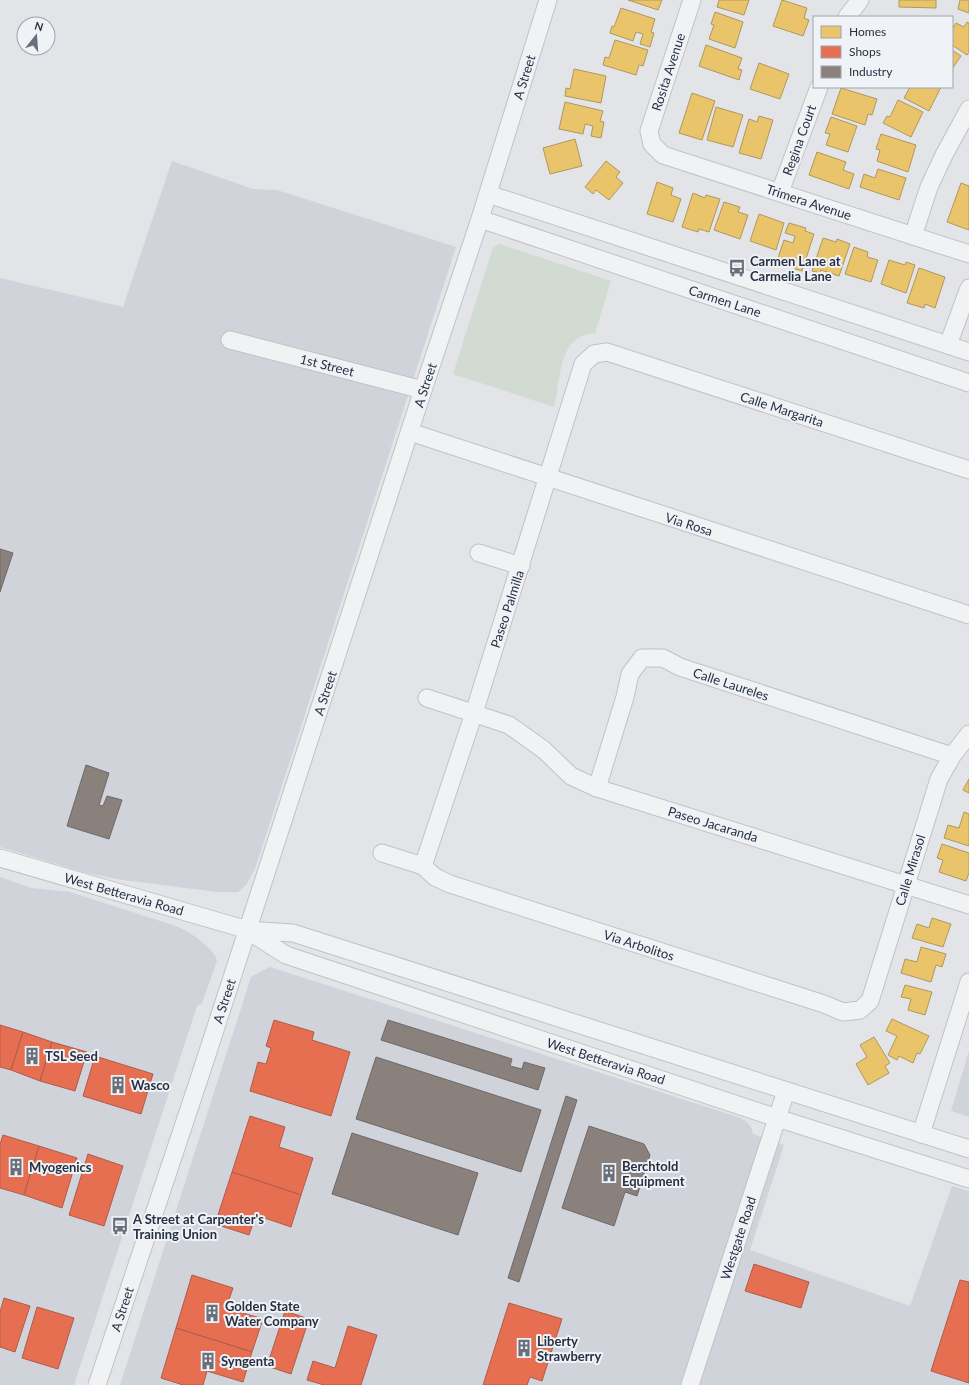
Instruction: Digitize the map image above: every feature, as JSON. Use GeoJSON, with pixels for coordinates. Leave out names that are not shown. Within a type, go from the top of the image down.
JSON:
{"type":"FeatureCollection","features":[{"type":"Feature","properties":{"kind":"street","name":"A Street"},"geometry":{"type":"LineString","coordinates":[[97,1385],[248,930],[480,219],[548,0]]}},
{"type":"Feature","properties":{"kind":"street","name":"Rosita Avenue"},"geometry":{"type":"LineString","coordinates":[[652,144],[649,131],[692,0]]}},
{"type":"Feature","properties":{"kind":"street"},"geometry":{"type":"LineString","coordinates":[[848,16],[860,0]]}},
{"type":"Feature","properties":{"kind":"street","name":"Regina Court"},"geometry":{"type":"LineString","coordinates":[[780,192],[819,88]]}},
{"type":"Feature","properties":{"kind":"street"},"geometry":{"type":"LineString","coordinates":[[912,236],[929,187],[944,155],[969,109]]}},
{"type":"Feature","properties":{"kind":"street","name":"Trimera Avenue"},"geometry":{"type":"LineString","coordinates":[[652,144],[663,155],[678,161],[780,192],[969,254]]}},
{"type":"Feature","properties":{"kind":"street"},"geometry":{"type":"LineString","coordinates":[[488,194],[969,352]]}},
{"type":"Feature","properties":{"kind":"street","name":"Carmen Lane"},"geometry":{"type":"LineString","coordinates":[[480,219],[969,383]]}},
{"type":"Feature","properties":{"kind":"street"},"geometry":{"type":"LineString","coordinates":[[948,345],[969,288]]}},
{"type":"Feature","properties":{"kind":"street","name":"1st Street"},"geometry":{"type":"LineString","coordinates":[[230,340],[423,390]]}},
{"type":"Feature","properties":{"kind":"street","name":"Calle Margarita"},"geometry":{"type":"LineString","coordinates":[[594,354],[607,352],[969,470]]}},
{"type":"Feature","properties":{"kind":"street","name":"Paseo Palmilla"},"geometry":{"type":"LineString","coordinates":[[423,866],[521,566],[583,364],[594,354]]}},
{"type":"Feature","properties":{"kind":"street","name":"Via Rosa"},"geometry":{"type":"LineString","coordinates":[[410,432],[969,615]]}},
{"type":"Feature","properties":{"kind":"street"},"geometry":{"type":"LineString","coordinates":[[479,553],[521,566]]}},
{"type":"Feature","properties":{"kind":"street","name":"Calle Laureles"},"geometry":{"type":"LineString","coordinates":[[597,788],[625,697],[630,674],[642,658],[663,658],[680,667],[952,756]]}},
{"type":"Feature","properties":{"kind":"street","name":"Paseo Jacaranda"},"geometry":{"type":"LineString","coordinates":[[427,698],[509,725],[544,750],[571,776],[597,788],[969,905]]}},
{"type":"Feature","properties":{"kind":"street","name":"Calle Mirasol"},"geometry":{"type":"LineString","coordinates":[[860,1010],[870,1001],[939,778],[952,756],[969,734]]}},
{"type":"Feature","properties":{"kind":"street"},"geometry":{"type":"LineString","coordinates":[[382,853],[423,866]]}},
{"type":"Feature","properties":{"kind":"street","name":"West Betteravia Road"},"geometry":{"type":"LineString","coordinates":[[0,858],[248,930],[293,933],[969,1150]]}},
{"type":"Feature","properties":{"kind":"street","name":"Via Arbolitos"},"geometry":{"type":"LineString","coordinates":[[423,866],[435,877],[450,884],[824,1004],[843,1012],[860,1010]]}},
{"type":"Feature","properties":{"kind":"street","name":"West Betteravia Road"},"geometry":{"type":"LineString","coordinates":[[248,930],[286,955],[777,1118],[969,1179]]}},
{"type":"Feature","properties":{"kind":"street"},"geometry":{"type":"LineString","coordinates":[[921,1134],[969,982]]}},
{"type":"Feature","properties":{"kind":"street","name":"Westgate Road"},"geometry":{"type":"LineString","coordinates":[[690,1385],[786,1091]]}},
{"type":"Feature","properties":{"kind":"shaded area"},"geometry":{"type":"Polygon","coordinates":[[[172,161],[253,189],[277,190],[456,247],[255,869],[246,885],[238,892],[217,892],[123,880],[87,873],[0,847],[0,278],[123,307],[172,161]]]}},
{"type":"Feature","properties":{"kind":"shaded area"},"geometry":{"type":"Polygon","coordinates":[[[500,244],[611,281],[595,333],[580,337],[573,342],[564,358],[554,407],[453,374],[493,247],[500,244]]]}},
{"type":"Feature","properties":{"kind":"shaded area"},"geometry":{"type":"Polygon","coordinates":[[[0,877],[32,888],[70,892],[179,927],[196,937],[209,948],[216,957],[217,961],[202,1003],[197,1006],[74,1385],[0,1385],[0,877]]]}},
{"type":"Feature","properties":{"kind":"shaded area"},"geometry":{"type":"Polygon","coordinates":[[[270,967],[741,1118],[751,1127],[753,1134],[784,1145],[750,1250],[910,1306],[952,1186],[969,1191],[969,1385],[120,1385],[251,977],[270,967]]]}},
{"type":"Feature","properties":{"kind":"shaded area"},"geometry":{"type":"Polygon","coordinates":[[[969,1051],[969,1117],[951,1111],[969,1051]]]}},
{"type":"Feature","properties":{"kind":"building: Homes"},"geometry":{"type":"Polygon","coordinates":[[[628,0],[662,0],[658,10],[628,0]]]}},
{"type":"Feature","properties":{"kind":"building: Homes"},"geometry":{"type":"Polygon","coordinates":[[[719,0],[749,0],[744,15],[717,7],[719,0]]]}},
{"type":"Feature","properties":{"kind":"building: Homes"},"geometry":{"type":"Polygon","coordinates":[[[782,0],[807,8],[804,18],[809,20],[803,36],[773,26],[782,0]]]}},
{"type":"Feature","properties":{"kind":"building: Homes"},"geometry":{"type":"Polygon","coordinates":[[[899,0],[936,0],[936,8],[899,7],[899,0]]]}},
{"type":"Feature","properties":{"kind":"building: Homes"},"geometry":{"type":"Polygon","coordinates":[[[960,0],[969,0],[969,13],[958,9],[960,0]]]}},
{"type":"Feature","properties":{"kind":"building: Homes"},"geometry":{"type":"Polygon","coordinates":[[[621,8],[655,19],[651,32],[654,33],[650,47],[640,44],[643,34],[636,32],[633,41],[610,33],[612,26],[614,27],[621,8]]]}},
{"type":"Feature","properties":{"kind":"building: Homes"},"geometry":{"type":"Polygon","coordinates":[[[715,12],[743,22],[735,48],[709,39],[714,25],[711,24],[715,12]]]}},
{"type":"Feature","properties":{"kind":"building: Homes"},"geometry":{"type":"Polygon","coordinates":[[[967,22],[969,23],[969,52],[967,55],[953,46],[953,28],[956,23],[964,27],[967,22]]]}},
{"type":"Feature","properties":{"kind":"building: Homes"},"geometry":{"type":"Polygon","coordinates":[[[615,40],[648,50],[643,66],[639,65],[636,75],[603,65],[605,57],[609,58],[615,40]]]}},
{"type":"Feature","properties":{"kind":"building: Homes"},"geometry":{"type":"Polygon","coordinates":[[[706,45],[742,58],[738,69],[742,70],[739,80],[699,66],[706,45]]]}},
{"type":"Feature","properties":{"kind":"building: Homes"},"geometry":{"type":"Polygon","coordinates":[[[953,51],[961,56],[953,68],[953,51]]]}},
{"type":"Feature","properties":{"kind":"building: Homes"},"geometry":{"type":"Polygon","coordinates":[[[759,63],[789,74],[780,99],[750,89],[759,63]]]}},
{"type":"Feature","properties":{"kind":"building: Homes"},"geometry":{"type":"Polygon","coordinates":[[[574,69],[606,76],[601,103],[565,96],[566,88],[570,89],[574,69]]]}},
{"type":"Feature","properties":{"kind":"building: Homes"},"geometry":{"type":"Polygon","coordinates":[[[841,88],[877,99],[872,115],[868,114],[865,125],[832,114],[841,88]]]}},
{"type":"Feature","properties":{"kind":"building: Homes"},"geometry":{"type":"Polygon","coordinates":[[[909,88],[940,88],[929,111],[904,98],[909,88]]]}},
{"type":"Feature","properties":{"kind":"building: Homes"},"geometry":{"type":"Polygon","coordinates":[[[692,93],[715,101],[702,140],[679,133],[692,93]]]}},
{"type":"Feature","properties":{"kind":"building: Homes"},"geometry":{"type":"Polygon","coordinates":[[[898,100],[923,112],[911,137],[883,123],[887,116],[890,117],[898,100]]]}},
{"type":"Feature","properties":{"kind":"building: Homes"},"geometry":{"type":"Polygon","coordinates":[[[565,102],[603,111],[600,121],[604,122],[601,138],[591,136],[593,126],[585,124],[583,134],[559,129],[565,102]]]}},
{"type":"Feature","properties":{"kind":"building: Homes"},"geometry":{"type":"Polygon","coordinates":[[[716,107],[743,115],[733,147],[707,140],[716,107]]]}},
{"type":"Feature","properties":{"kind":"building: Homes"},"geometry":{"type":"Polygon","coordinates":[[[759,116],[773,120],[761,159],[739,153],[749,119],[757,122],[759,116]]]}},
{"type":"Feature","properties":{"kind":"building: Homes"},"geometry":{"type":"Polygon","coordinates":[[[831,117],[857,126],[848,152],[826,145],[830,134],[825,133],[831,117]]]}},
{"type":"Feature","properties":{"kind":"building: Homes"},"geometry":{"type":"Polygon","coordinates":[[[881,134],[916,145],[908,172],[877,161],[880,150],[876,149],[881,134]]]}},
{"type":"Feature","properties":{"kind":"building: Homes"},"geometry":{"type":"Polygon","coordinates":[[[575,139],[582,166],[550,174],[543,148],[575,139]]]}},
{"type":"Feature","properties":{"kind":"building: Homes"},"geometry":{"type":"Polygon","coordinates":[[[817,152],[846,162],[843,170],[854,174],[849,189],[809,175],[817,152]]]}},
{"type":"Feature","properties":{"kind":"building: Homes"},"geometry":{"type":"Polygon","coordinates":[[[606,161],[620,172],[616,177],[623,183],[609,200],[596,190],[593,194],[585,187],[606,161]]]}},
{"type":"Feature","properties":{"kind":"building: Homes"},"geometry":{"type":"Polygon","coordinates":[[[878,169],[906,178],[899,200],[860,187],[864,174],[875,178],[878,169]]]}},
{"type":"Feature","properties":{"kind":"building: Homes"},"geometry":{"type":"Polygon","coordinates":[[[657,182],[673,188],[671,195],[681,199],[673,222],[647,214],[657,182]]]}},
{"type":"Feature","properties":{"kind":"building: Homes"},"geometry":{"type":"Polygon","coordinates":[[[961,183],[969,186],[969,230],[947,222],[961,183]]]}},
{"type":"Feature","properties":{"kind":"building: Homes"},"geometry":{"type":"Polygon","coordinates":[[[693,193],[705,198],[706,195],[720,199],[709,232],[699,229],[698,232],[682,227],[693,193]]]}},
{"type":"Feature","properties":{"kind":"building: Homes"},"geometry":{"type":"Polygon","coordinates":[[[724,202],[740,207],[738,212],[748,215],[740,239],[714,230],[724,202]]]}},
{"type":"Feature","properties":{"kind":"building: Homes"},"geometry":{"type":"Polygon","coordinates":[[[759,214],[784,223],[776,250],[750,241],[759,214]]]}},
{"type":"Feature","properties":{"kind":"building: Homes"},"geometry":{"type":"Polygon","coordinates":[[[789,223],[806,228],[805,231],[814,234],[802,271],[795,269],[796,267],[777,261],[784,240],[793,243],[795,236],[785,233],[789,223]]]}},
{"type":"Feature","properties":{"kind":"building: Homes"},"geometry":{"type":"Polygon","coordinates":[[[823,238],[836,242],[837,239],[850,244],[839,276],[821,270],[820,273],[812,271],[823,238]]]}},
{"type":"Feature","properties":{"kind":"building: Homes"},"geometry":{"type":"Polygon","coordinates":[[[854,247],[868,252],[867,257],[878,260],[871,282],[845,274],[854,247]]]}},
{"type":"Feature","properties":{"kind":"building: Homes"},"geometry":{"type":"Polygon","coordinates":[[[889,260],[905,265],[906,262],[915,265],[906,293],[881,284],[889,260]]]}},
{"type":"Feature","properties":{"kind":"building: Homes"},"geometry":{"type":"Polygon","coordinates":[[[919,268],[945,277],[935,308],[925,304],[924,308],[907,303],[919,268]]]}},
{"type":"Feature","properties":{"kind":"building: Homes"},"geometry":{"type":"Polygon","coordinates":[[[969,779],[969,793],[963,790],[969,779]]]}},
{"type":"Feature","properties":{"kind":"building: Homes"},"geometry":{"type":"Polygon","coordinates":[[[964,812],[969,814],[969,846],[944,838],[948,825],[959,828],[964,812]]]}},
{"type":"Feature","properties":{"kind":"building: Homes"},"geometry":{"type":"Polygon","coordinates":[[[942,844],[969,853],[969,873],[966,881],[939,872],[943,860],[937,858],[942,844]]]}},
{"type":"Feature","properties":{"kind":"building: Homes"},"geometry":{"type":"Polygon","coordinates":[[[932,918],[951,924],[943,947],[912,938],[917,924],[929,928],[932,918]]]}},
{"type":"Feature","properties":{"kind":"building: Homes"},"geometry":{"type":"Polygon","coordinates":[[[921,947],[946,954],[942,967],[936,965],[931,982],[901,973],[905,959],[917,962],[921,947]]]}},
{"type":"Feature","properties":{"kind":"building: Homes"},"geometry":{"type":"Polygon","coordinates":[[[905,985],[932,992],[925,1015],[908,1010],[911,999],[901,997],[905,985]]]}},
{"type":"Feature","properties":{"kind":"building: Homes"},"geometry":{"type":"Polygon","coordinates":[[[892,1019],[929,1036],[920,1054],[917,1053],[913,1063],[899,1056],[897,1060],[888,1055],[897,1036],[886,1031],[892,1019]]]}},
{"type":"Feature","properties":{"kind":"building: Homes"},"geometry":{"type":"Polygon","coordinates":[[[874,1037],[890,1063],[885,1066],[889,1073],[868,1085],[856,1064],[867,1057],[860,1045],[874,1037]]]}},
{"type":"Feature","properties":{"kind":"building: Shops"},"geometry":{"type":"Polygon","coordinates":[[[274,1020],[314,1032],[312,1040],[350,1052],[331,1116],[250,1091],[258,1062],[266,1064],[271,1048],[266,1046],[274,1020]]]}},
{"type":"Feature","properties":{"kind":"building: Shops"},"geometry":{"type":"Polygon","coordinates":[[[0,1025],[23,1032],[11,1070],[0,1067],[0,1025]]]}},
{"type":"Feature","properties":{"kind":"building: Shops","name":"TSL Seed"},"geometry":{"type":"Polygon","coordinates":[[[23,1032],[52,1042],[40,1081],[11,1070],[23,1032]]]}},
{"type":"Feature","properties":{"kind":"building: Shops"},"geometry":{"type":"Polygon","coordinates":[[[52,1042],[87,1052],[75,1091],[40,1081],[52,1042]]]}},
{"type":"Feature","properties":{"kind":"building: Shops","name":"Wasco"},"geometry":{"type":"Polygon","coordinates":[[[95,1056],[153,1074],[141,1114],[83,1096],[95,1056]]]}},
{"type":"Feature","properties":{"kind":"building: Shops"},"geometry":{"type":"Polygon","coordinates":[[[250,1116],[285,1127],[279,1147],[313,1158],[301,1195],[232,1172],[250,1116]]]}},
{"type":"Feature","properties":{"kind":"building: Shops","name":"Myogenics"},"geometry":{"type":"Polygon","coordinates":[[[3,1135],[39,1146],[24,1195],[0,1188],[0,1144],[3,1135]]]}},
{"type":"Feature","properties":{"kind":"building: Shops"},"geometry":{"type":"Polygon","coordinates":[[[39,1146],[77,1158],[62,1208],[24,1195],[39,1146]]]}},
{"type":"Feature","properties":{"kind":"building: Shops"},"geometry":{"type":"Polygon","coordinates":[[[88,1154],[123,1166],[104,1226],[69,1215],[88,1154]]]}},
{"type":"Feature","properties":{"kind":"building: Shops"},"geometry":{"type":"Polygon","coordinates":[[[232,1172],[301,1195],[291,1227],[256,1215],[249,1235],[215,1224],[232,1172]]]}},
{"type":"Feature","properties":{"kind":"building: Shops"},"geometry":{"type":"Polygon","coordinates":[[[754,1264],[809,1282],[801,1308],[745,1291],[754,1264]]]}},
{"type":"Feature","properties":{"kind":"building: Shops","name":"Golden State Water Company"},"geometry":{"type":"Polygon","coordinates":[[[192,1275],[233,1288],[226,1308],[263,1319],[252,1352],[176,1328],[192,1275]]]}},
{"type":"Feature","properties":{"kind":"building: Shops"},"geometry":{"type":"Polygon","coordinates":[[[960,1280],[969,1282],[969,1383],[931,1371],[960,1280]]]}},
{"type":"Feature","properties":{"kind":"building: Shops"},"geometry":{"type":"Polygon","coordinates":[[[4,1298],[30,1306],[15,1352],[0,1347],[0,1312],[4,1298]]]}},
{"type":"Feature","properties":{"kind":"building: Shops","name":"Liberty Strawberry"},"geometry":{"type":"Polygon","coordinates":[[[509,1303],[562,1319],[542,1381],[530,1377],[527,1385],[483,1385],[509,1303]]]}},
{"type":"Feature","properties":{"kind":"building: Shops"},"geometry":{"type":"Polygon","coordinates":[[[37,1307],[74,1318],[58,1369],[22,1358],[37,1307]]]}},
{"type":"Feature","properties":{"kind":"building: Shops"},"geometry":{"type":"Polygon","coordinates":[[[285,1311],[309,1319],[291,1374],[267,1366],[285,1311]]]}},
{"type":"Feature","properties":{"kind":"building: Shops"},"geometry":{"type":"Polygon","coordinates":[[[348,1326],[377,1335],[361,1385],[324,1385],[307,1380],[313,1361],[335,1368],[348,1326]]]}},
{"type":"Feature","properties":{"kind":"building: Shops","name":"Syngenta"},"geometry":{"type":"Polygon","coordinates":[[[176,1328],[252,1352],[243,1382],[207,1371],[203,1385],[183,1385],[161,1378],[176,1328]]]}},
{"type":"Feature","properties":{"kind":"building: Industry"},"geometry":{"type":"Polygon","coordinates":[[[0,549],[13,553],[0,592],[0,549]]]}},
{"type":"Feature","properties":{"kind":"building: Industry"},"geometry":{"type":"Polygon","coordinates":[[[86,765],[109,773],[99,805],[103,806],[107,796],[122,800],[109,839],[67,826],[86,765]]]}},
{"type":"Feature","properties":{"kind":"building: Industry"},"geometry":{"type":"Polygon","coordinates":[[[388,1020],[512,1059],[510,1066],[522,1069],[524,1062],[545,1068],[538,1090],[381,1040],[388,1020]]]}},
{"type":"Feature","properties":{"kind":"building: Industry"},"geometry":{"type":"Polygon","coordinates":[[[376,1057],[541,1110],[521,1172],[356,1119],[376,1057]]]}},
{"type":"Feature","properties":{"kind":"building: Industry"},"geometry":{"type":"Polygon","coordinates":[[[566,1096],[577,1100],[519,1282],[508,1278],[566,1096]]]}},
{"type":"Feature","properties":{"kind":"building: Industry","name":"Berchtold Equipment"},"geometry":{"type":"Polygon","coordinates":[[[589,1126],[644,1144],[650,1155],[637,1196],[625,1192],[614,1226],[562,1208],[589,1126]]]}},
{"type":"Feature","properties":{"kind":"building: Industry"},"geometry":{"type":"Polygon","coordinates":[[[352,1133],[478,1173],[458,1235],[332,1194],[352,1133]]]}},
{"type":"Feature","properties":{"kind":"place","name":"Carmen Lane at Carmelia Lane"},"geometry":{"type":"Point","coordinates":[737,268]}},
{"type":"Feature","properties":{"kind":"place","name":"TSL Seed"},"geometry":{"type":"Point","coordinates":[32,1056]}},
{"type":"Feature","properties":{"kind":"place","name":"Wasco"},"geometry":{"type":"Point","coordinates":[118,1085]}},
{"type":"Feature","properties":{"kind":"place","name":"Myogenics"},"geometry":{"type":"Point","coordinates":[16,1167]}},
{"type":"Feature","properties":{"kind":"place","name":"Berchtold Equipment"},"geometry":{"type":"Point","coordinates":[609,1173]}},
{"type":"Feature","properties":{"kind":"place","name":"A Street at Carpenter's Training Union"},"geometry":{"type":"Point","coordinates":[120,1226]}},
{"type":"Feature","properties":{"kind":"place","name":"Golden State Water Company"},"geometry":{"type":"Point","coordinates":[212,1313]}},
{"type":"Feature","properties":{"kind":"place","name":"Liberty Strawberry"},"geometry":{"type":"Point","coordinates":[524,1348]}},
{"type":"Feature","properties":{"kind":"place","name":"Syngenta"},"geometry":{"type":"Point","coordinates":[208,1361]}}]}
